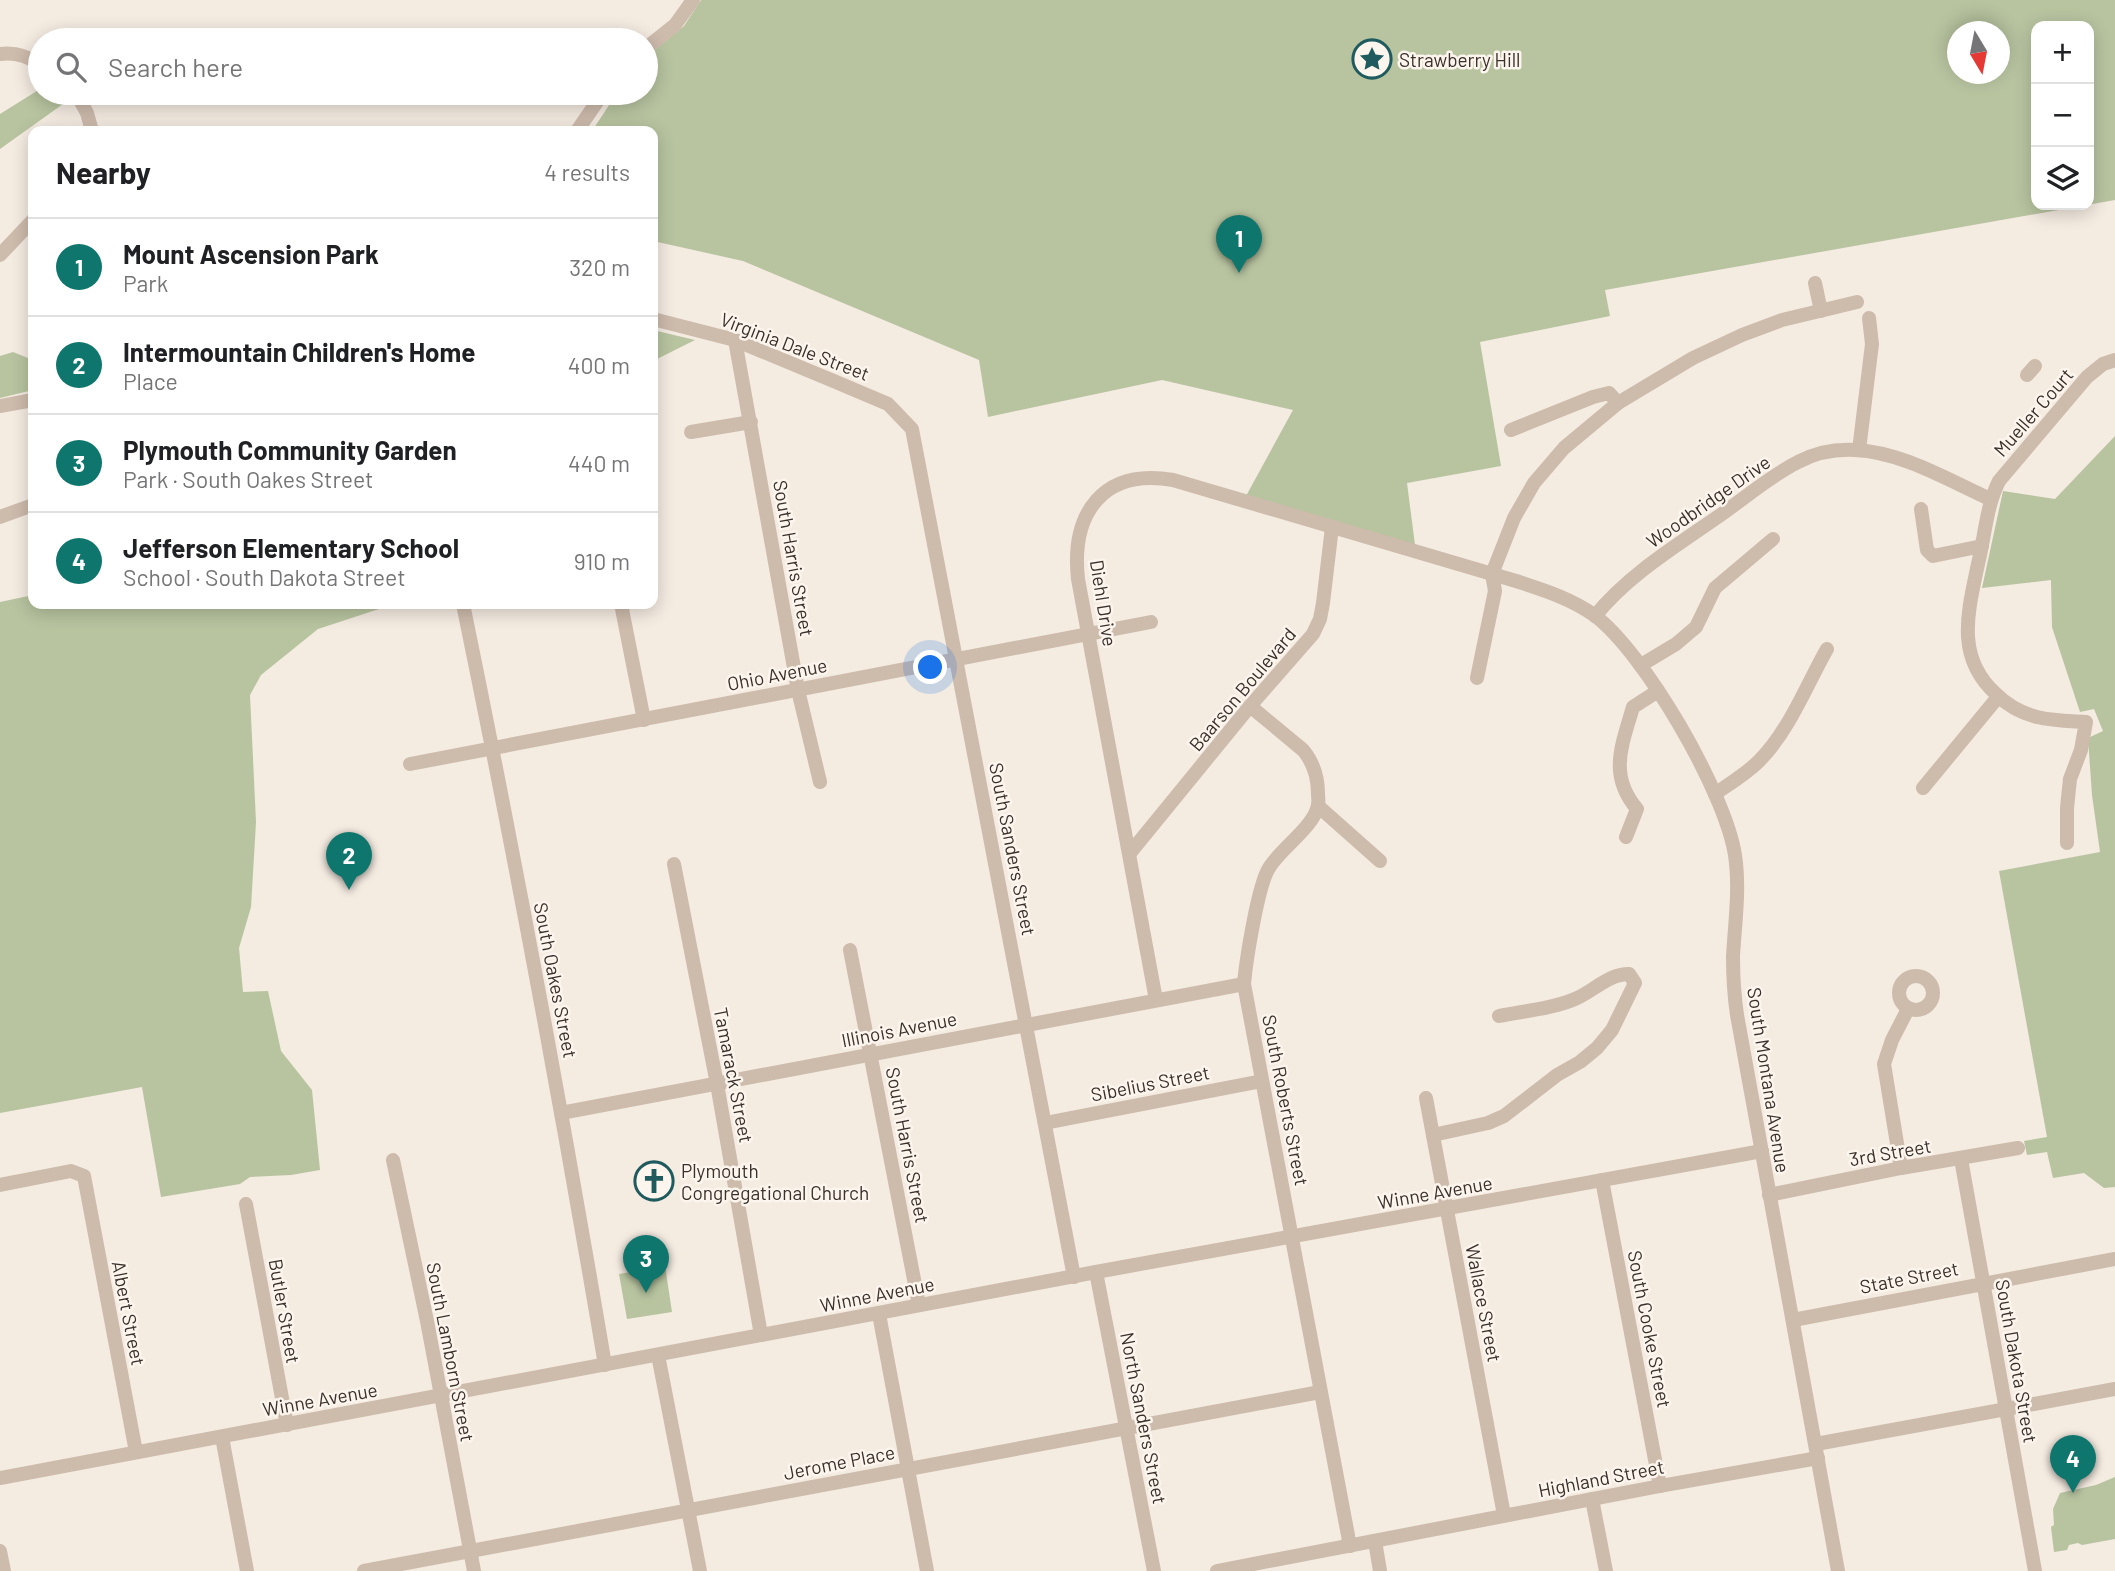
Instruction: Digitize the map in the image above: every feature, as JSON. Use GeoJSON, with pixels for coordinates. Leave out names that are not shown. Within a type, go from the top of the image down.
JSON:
{"type":"FeatureCollection","features":[{"type":"Feature","properties":{"kind":"street"},"geometry":{"type":"LineString","coordinates":[[658,38],[675,25],[693,0]]}},
{"type":"Feature","properties":{"kind":"street"},"geometry":{"type":"LineString","coordinates":[[0,54],[8,53],[28,58]]}},
{"type":"Feature","properties":{"kind":"street"},"geometry":{"type":"LineString","coordinates":[[83,105],[91,126]]}},
{"type":"Feature","properties":{"kind":"street"},"geometry":{"type":"LineString","coordinates":[[581,126],[595,105]]}},
{"type":"Feature","properties":{"kind":"street"},"geometry":{"type":"LineString","coordinates":[[0,255],[28,225]]}},
{"type":"Feature","properties":{"kind":"street"},"geometry":{"type":"LineString","coordinates":[[1815,282],[1821,311]]}},
{"type":"Feature","properties":{"kind":"street"},"geometry":{"type":"LineString","coordinates":[[1477,678],[1495,591],[1492,574],[1514,518],[1534,484],[1564,448],[1618,403],[1693,358],[1782,320],[1857,302]]}},
{"type":"Feature","properties":{"kind":"street"},"geometry":{"type":"LineString","coordinates":[[1859,450],[1872,344],[1870,318]]}},
{"type":"Feature","properties":{"kind":"street","name":"Virginia Dale Street"},"geometry":{"type":"LineString","coordinates":[[658,319],[735,340],[888,404],[912,429]]}},
{"type":"Feature","properties":{"kind":"street","name":"South Harris Street"},"geometry":{"type":"LineString","coordinates":[[735,340],[798,690],[820,782]]}},
{"type":"Feature","properties":{"kind":"street","name":"Mueller Court"},"geometry":{"type":"LineString","coordinates":[[1990,499],[1998,481],[2087,377],[2104,364],[2115,360]]}},
{"type":"Feature","properties":{"kind":"street"},"geometry":{"type":"LineString","coordinates":[[1511,430],[1593,397],[1609,393],[1618,403]]}},
{"type":"Feature","properties":{"kind":"street"},"geometry":{"type":"LineString","coordinates":[[0,406],[28,401]]}},
{"type":"Feature","properties":{"kind":"street"},"geometry":{"type":"LineString","coordinates":[[691,432],[751,422]]}},
{"type":"Feature","properties":{"kind":"street","name":"South Sanders Street"},"geometry":{"type":"LineString","coordinates":[[912,429],[1074,1277]]}},
{"type":"Feature","properties":{"kind":"street","name":"Woodbridge Drive"},"geometry":{"type":"LineString","coordinates":[[1595,617],[1612,594],[1773,477],[1800,461],[1823,452],[1859,450],[1884,455],[1990,499]]}},
{"type":"Feature","properties":{"kind":"street","name":"Diehl Drive"},"geometry":{"type":"LineString","coordinates":[[1156,1000],[1076,562],[1080,527],[1086,513],[1095,502],[1123,483],[1148,478],[1173,480],[1492,574]]}},
{"type":"Feature","properties":{"kind":"street"},"geometry":{"type":"LineString","coordinates":[[1990,499],[1969,610],[1968,649],[1983,682],[2008,706],[2040,718],[2086,722],[2081,750],[2070,779],[2067,843]]}},
{"type":"Feature","properties":{"kind":"street"},"geometry":{"type":"LineString","coordinates":[[0,517],[28,507]]}},
{"type":"Feature","properties":{"kind":"street"},"geometry":{"type":"LineString","coordinates":[[1921,509],[1927,550],[1933,555],[1982,546]]}},
{"type":"Feature","properties":{"kind":"street","name":"Baarson Boulevard"},"geometry":{"type":"LineString","coordinates":[[1130,853],[1250,706],[1313,634],[1320,619],[1332,527]]}},
{"type":"Feature","properties":{"kind":"street"},"geometry":{"type":"LineString","coordinates":[[1641,665],[1676,644],[1696,627],[1715,589],[1773,540]]}},
{"type":"Feature","properties":{"kind":"street","name":"South Montana Avenue"},"geometry":{"type":"LineString","coordinates":[[1492,574],[1565,598],[1595,617],[1622,642],[1658,691],[1714,794],[1731,836],[1738,896],[1733,955],[1734,995],[1838,1571]]}},
{"type":"Feature","properties":{"kind":"street","name":"South Oakes Street"},"geometry":{"type":"LineString","coordinates":[[464,609],[562,1113],[606,1365]]}},
{"type":"Feature","properties":{"kind":"street"},"geometry":{"type":"LineString","coordinates":[[622,609],[644,720]]}},
{"type":"Feature","properties":{"kind":"street","name":"Ohio Avenue"},"geometry":{"type":"LineString","coordinates":[[410,764],[1151,622]]}},
{"type":"Feature","properties":{"kind":"street"},"geometry":{"type":"LineString","coordinates":[[1714,794],[1757,763],[1769,750],[1827,649]]}},
{"type":"Feature","properties":{"kind":"street"},"geometry":{"type":"LineString","coordinates":[[1626,837],[1637,809],[1624,794],[1620,767],[1621,747],[1633,707],[1658,691]]}},
{"type":"Feature","properties":{"kind":"street"},"geometry":{"type":"LineString","coordinates":[[1923,788],[1998,697]]}},
{"type":"Feature","properties":{"kind":"street"},"geometry":{"type":"LineString","coordinates":[[1250,706],[1310,758],[1317,775],[1318,806],[1380,861]]}},
{"type":"Feature","properties":{"kind":"street","name":"South Roberts Street"},"geometry":{"type":"LineString","coordinates":[[1318,806],[1312,819],[1269,868],[1245,967],[1244,984],[1350,1546]]}},
{"type":"Feature","properties":{"kind":"street","name":"Tamarack Street"},"geometry":{"type":"LineString","coordinates":[[674,864],[761,1335]]}},
{"type":"Feature","properties":{"kind":"street","name":"South Harris Street"},"geometry":{"type":"LineString","coordinates":[[850,950],[919,1306]]}},
{"type":"Feature","properties":{"kind":"street"},"geometry":{"type":"LineString","coordinates":[[1433,1135],[1488,1123],[1504,1116],[1557,1075],[1580,1062],[1597,1048],[1612,1030],[1635,983],[1629,974],[1621,974],[1609,978],[1575,999],[1499,1016]]}},
{"type":"Feature","properties":{"kind":"street","name":"Illinois Avenue"},"geometry":{"type":"LineString","coordinates":[[562,1113],[1244,984]]}},
{"type":"Feature","properties":{"kind":"street"},"geometry":{"type":"LineString","coordinates":[[1901,1168],[1884,1064],[1892,1040],[1908,1009]]}},
{"type":"Feature","properties":{"kind":"street","name":"Sibelius Street"},"geometry":{"type":"LineString","coordinates":[[1045,1123],[1262,1081]]}},
{"type":"Feature","properties":{"kind":"street","name":"Wallace Street"},"geometry":{"type":"LineString","coordinates":[[1426,1098],[1504,1516]]}},
{"type":"Feature","properties":{"kind":"street","name":"3rd Street"},"geometry":{"type":"LineString","coordinates":[[1769,1195],[2018,1148]]}},
{"type":"Feature","properties":{"kind":"street","name":"Winne Avenue"},"geometry":{"type":"LineString","coordinates":[[0,1478],[1096,1272],[1762,1151]]}},
{"type":"Feature","properties":{"kind":"street","name":"South Dakota Street"},"geometry":{"type":"LineString","coordinates":[[1961,1158],[2035,1571]]}},
{"type":"Feature","properties":{"kind":"street","name":"South Lamborn Street"},"geometry":{"type":"LineString","coordinates":[[393,1160],[474,1571]]}},
{"type":"Feature","properties":{"kind":"street","name":"Albert Street"},"geometry":{"type":"LineString","coordinates":[[0,1185],[71,1171],[84,1176],[135,1452]]}},
{"type":"Feature","properties":{"kind":"street","name":"South Cooke Street"},"geometry":{"type":"LineString","coordinates":[[1602,1180],[1660,1486]]}},
{"type":"Feature","properties":{"kind":"street","name":"Butler Street"},"geometry":{"type":"LineString","coordinates":[[246,1203],[287,1425]]}},
{"type":"Feature","properties":{"kind":"street","name":"State Street"},"geometry":{"type":"LineString","coordinates":[[1793,1320],[2115,1258]]}},
{"type":"Feature","properties":{"kind":"street","name":"North Sanders Street"},"geometry":{"type":"LineString","coordinates":[[1096,1272],[1154,1571]]}},
{"type":"Feature","properties":{"kind":"street"},"geometry":{"type":"LineString","coordinates":[[879,1314],[927,1571]]}},
{"type":"Feature","properties":{"kind":"street"},"geometry":{"type":"LineString","coordinates":[[658,1355],[700,1571]]}},
{"type":"Feature","properties":{"kind":"street","name":"Highland Street"},"geometry":{"type":"LineString","coordinates":[[1375,1541],[1660,1486],[2006,1409],[2115,1389]]}},
{"type":"Feature","properties":{"kind":"street","name":"Jerome Place"},"geometry":{"type":"LineString","coordinates":[[365,1571],[1321,1392]]}},
{"type":"Feature","properties":{"kind":"street"},"geometry":{"type":"LineString","coordinates":[[222,1437],[247,1571]]}},
{"type":"Feature","properties":{"kind":"street"},"geometry":{"type":"LineString","coordinates":[[1592,1499],[1606,1571]]}},
{"type":"Feature","properties":{"kind":"street"},"geometry":{"type":"LineString","coordinates":[[1217,1571],[1375,1541],[1380,1571]]}},
{"type":"Feature","properties":{"kind":"street"},"geometry":{"type":"LineString","coordinates":[[0,1551],[4,1571]]}},
{"type":"Feature","properties":{"kind":"green space"},"geometry":{"type":"Polygon","coordinates":[[[701,0],[2115,0],[2115,200],[2094,204],[2094,21],[2031,21],[2031,210],[2059,210],[1605,290],[1610,316],[1480,342],[1501,466],[1407,483],[1415,545],[1246,496],[1293,410],[1162,380],[988,417],[979,360],[743,261],[658,242],[658,126],[595,126],[609,105],[658,105],[658,47],[684,26],[701,0]]]}},
{"type":"Feature","properties":{"kind":"green space"},"geometry":{"type":"Polygon","coordinates":[[[28,96],[28,105],[62,105],[32,126],[28,126],[28,129],[0,149],[0,114],[28,96]]]}},
{"type":"Feature","properties":{"kind":"green space"},"geometry":{"type":"Polygon","coordinates":[[[658,331],[695,340],[658,358],[658,331]]]}},
{"type":"Feature","properties":{"kind":"green space"},"geometry":{"type":"Polygon","coordinates":[[[13,352],[28,358],[28,391],[0,398],[0,356],[13,352]]]}},
{"type":"Feature","properties":{"kind":"green space"},"geometry":{"type":"Polygon","coordinates":[[[2115,436],[2115,1187],[2104,1188],[2084,1173],[2053,1178],[2047,1152],[2027,1155],[2024,1141],[2047,1137],[1999,871],[2100,852],[2088,738],[2103,731],[2094,709],[2080,712],[2052,627],[2051,580],[1982,588],[2003,491],[2055,499],[2115,436]]]}},
{"type":"Feature","properties":{"kind":"green space"},"geometry":{"type":"Polygon","coordinates":[[[28,596],[28,609],[379,609],[318,629],[261,675],[250,695],[256,822],[251,907],[239,948],[243,992],[268,991],[281,1051],[312,1090],[320,1170],[250,1177],[240,1184],[161,1197],[142,1087],[0,1113],[0,602],[28,596]]]}},
{"type":"Feature","properties":{"kind":"green space"},"geometry":{"type":"Polygon","coordinates":[[[665,1266],[672,1312],[627,1319],[619,1274],[665,1266]]]}},
{"type":"Feature","properties":{"kind":"green space"},"geometry":{"type":"Polygon","coordinates":[[[2115,1477],[2115,1539],[2082,1545],[2078,1543],[2069,1545],[2067,1550],[2054,1552],[2051,1527],[2054,1525],[2053,1509],[2060,1493],[2096,1485],[2115,1477]]]}},
{"type":"Feature","properties":{"kind":"place","name":"Strawberry Hill"},"geometry":{"type":"Point","coordinates":[1372,59]}},
{"type":"Feature","properties":{"kind":"place","name":"Mount Ascension Park"},"geometry":{"type":"Point","coordinates":[1239,273]}},
{"type":"Feature","properties":{"kind":"place","name":"Intermountain Children's Home"},"geometry":{"type":"Point","coordinates":[349,890]}},
{"type":"Feature","properties":{"kind":"place","name":"Plymouth Congregational Church"},"geometry":{"type":"Point","coordinates":[654,1181]}},
{"type":"Feature","properties":{"kind":"place","name":"Plymouth Community Garden"},"geometry":{"type":"Point","coordinates":[646,1293]}},
{"type":"Feature","properties":{"kind":"place","name":"Jefferson Elementary School"},"geometry":{"type":"Point","coordinates":[2073,1493]}}]}
